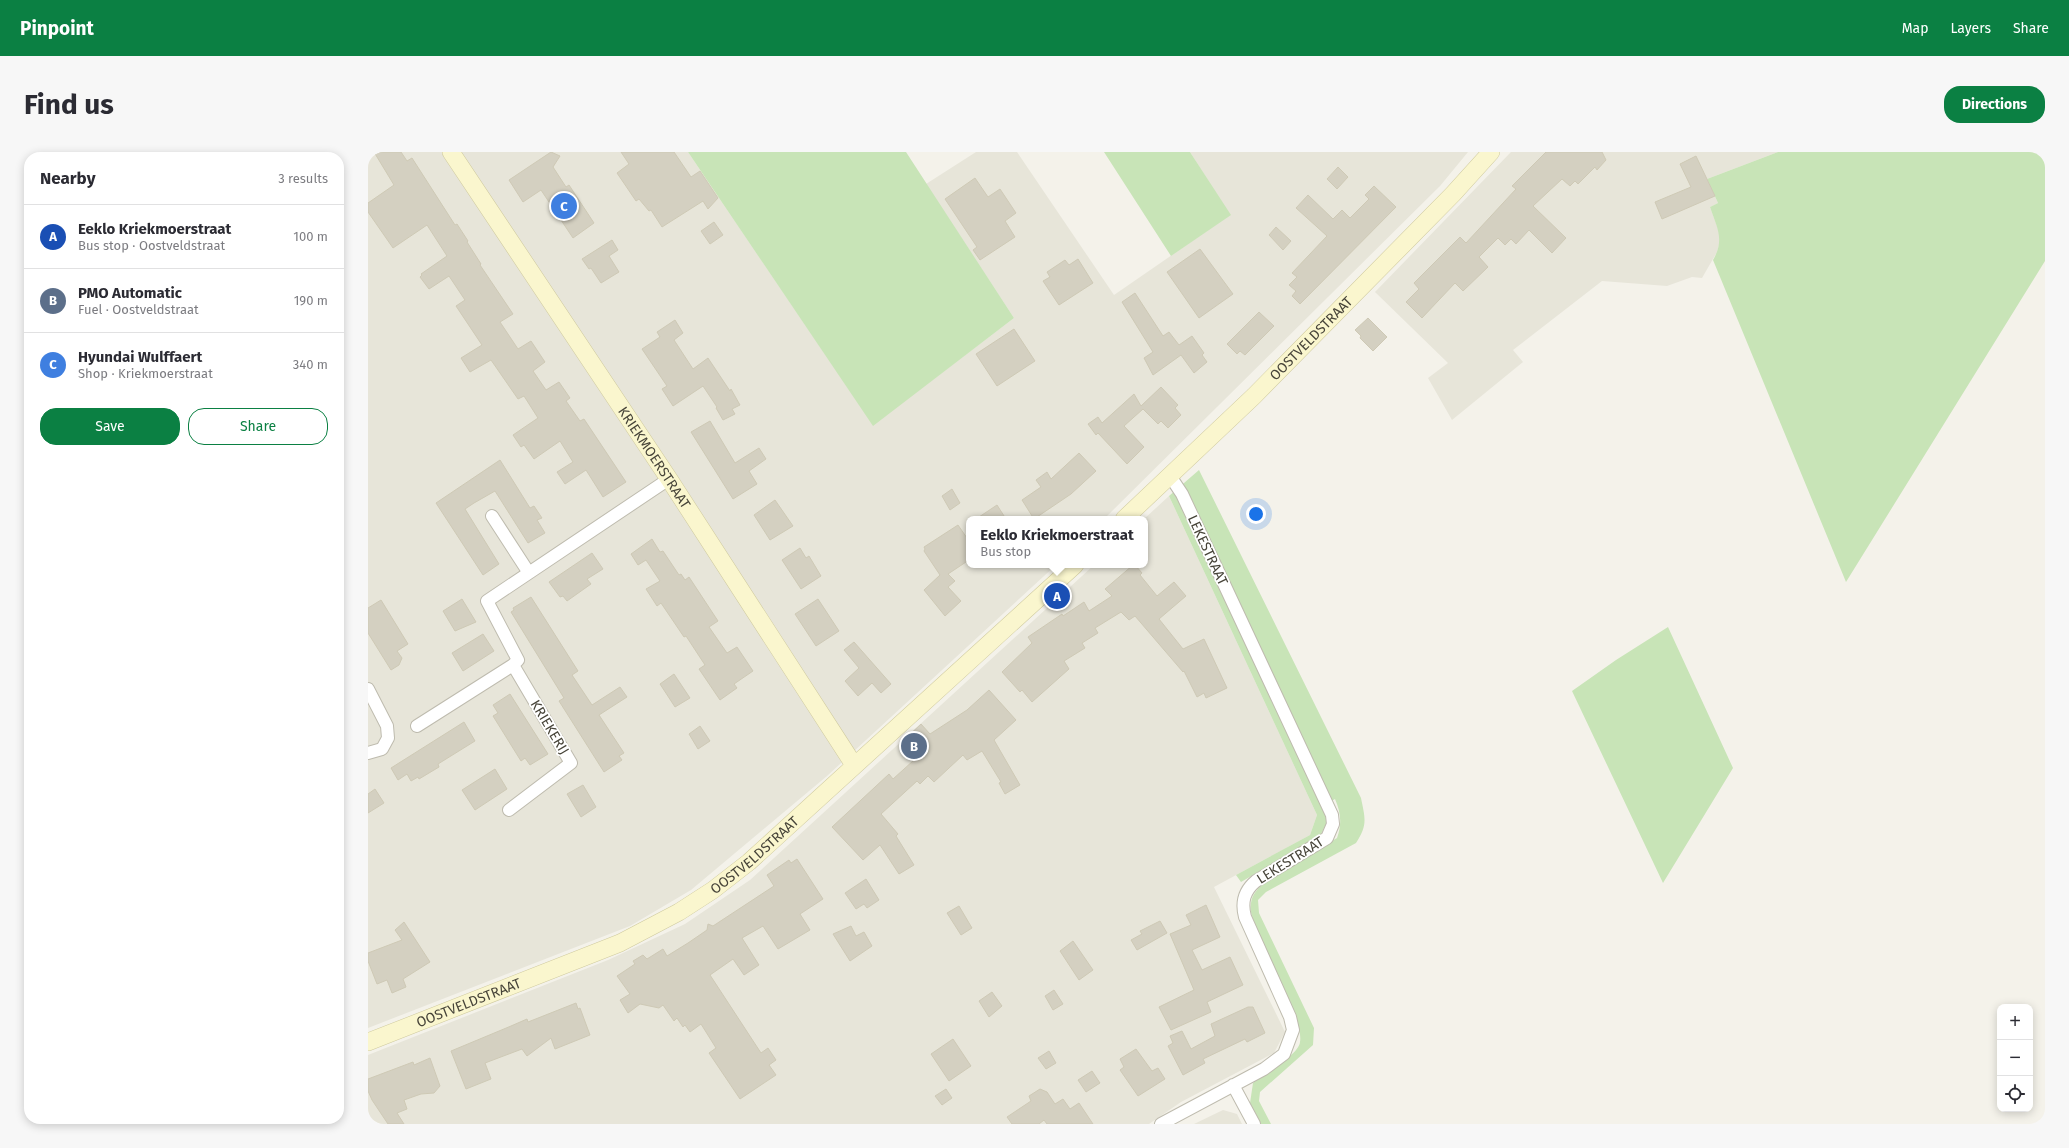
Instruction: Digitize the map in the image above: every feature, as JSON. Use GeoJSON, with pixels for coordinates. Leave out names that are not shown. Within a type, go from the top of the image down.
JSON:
{"type":"FeatureCollection","features":[{"type":"Feature","properties":{"kind":"street","name":"KRIEKMOERSTRAAT"},"geometry":{"type":"LineString","coordinates":[[451,152],[669,479],[854,765]]}},
{"type":"Feature","properties":{"kind":"street","name":"OOSTVELDSTRAAT"},"geometry":{"type":"LineString","coordinates":[[1127,516],[1326,323],[1453,194],[1491,152]]}},
{"type":"Feature","properties":{"kind":"street","name":"LEKESTRAAT"},"geometry":{"type":"LineString","coordinates":[[1161,1124],[1264,1069],[1284,1054],[1293,1030],[1290,1017],[1245,917],[1243,908],[1247,889],[1256,881],[1327,838],[1333,824],[1332,815],[1182,494],[1170,476]]}},
{"type":"Feature","properties":{"kind":"street","name":"KRIEKERIJ"},"geometry":{"type":"LineString","coordinates":[[509,810],[571,763],[513,665],[518,660],[487,601],[669,479]]}},
{"type":"Feature","properties":{"kind":"street"},"geometry":{"type":"LineString","coordinates":[[492,516],[529,573]]}},
{"type":"Feature","properties":{"kind":"street","name":"OOSTVELDSTRAAT"},"geometry":{"type":"LineString","coordinates":[[368,1042],[620,943],[679,912],[713,890],[749,862],[1072,568]]}},
{"type":"Feature","properties":{"kind":"street"},"geometry":{"type":"LineString","coordinates":[[417,726],[513,665]]}},
{"type":"Feature","properties":{"kind":"street"},"geometry":{"type":"LineString","coordinates":[[368,689],[387,726],[388,738],[382,749],[368,753]]}},
{"type":"Feature","properties":{"kind":"street"},"geometry":{"type":"LineString","coordinates":[[1233,1085],[1254,1124]]}},
{"type":"Feature","properties":{"kind":"shaded area"},"geometry":{"type":"Polygon","coordinates":[[[368,152],[688,152],[873,425],[1014,318],[926,184],[976,152],[1017,152],[1114,295],[1230,215],[1190,152],[1468,152],[1440,186],[1107,516],[966,516],[966,568],[1053,568],[827,776],[691,890],[630,926],[368,1028],[368,152]]]}},
{"type":"Feature","properties":{"kind":"shaded area"},"geometry":{"type":"Polygon","coordinates":[[[1511,152],[1778,152],[1707,179],[1718,203],[1710,207],[1721,237],[1717,252],[1702,278],[1692,277],[1667,286],[1602,281],[1513,350],[1523,362],[1452,420],[1428,378],[1448,363],[1375,292],[1511,152]]]}},
{"type":"Feature","properties":{"kind":"shaded area"},"geometry":{"type":"Polygon","coordinates":[[[1169,496],[1317,815],[1310,835],[1214,887],[1285,1032],[1274,1053],[1181,1102],[1149,1124],[368,1124],[368,1055],[608,960],[685,924],[750,880],[1091,568],[1148,568],[1147,516],[1169,496]]]}},
{"type":"Feature","properties":{"kind":"shaded area"},"geometry":{"type":"Polygon","coordinates":[[[1223,1110],[1237,1114],[1242,1124],[1194,1124],[1223,1110]]]}},
{"type":"Feature","properties":{"kind":"green space"},"geometry":{"type":"Polygon","coordinates":[[[688,152],[906,152],[1014,318],[873,426],[688,152]]]}},
{"type":"Feature","properties":{"kind":"green space"},"geometry":{"type":"Polygon","coordinates":[[[1104,152],[1190,152],[1231,215],[1171,256],[1104,152]]]}},
{"type":"Feature","properties":{"kind":"green space"},"geometry":{"type":"Polygon","coordinates":[[[1778,152],[2045,152],[2045,261],[1846,582],[1713,260],[1719,246],[1719,234],[1710,207],[1718,203],[1707,179],[1778,152]]]}},
{"type":"Feature","properties":{"kind":"green space"},"geometry":{"type":"Polygon","coordinates":[[[1199,470],[1361,798],[1364,816],[1364,826],[1356,843],[1266,892],[1258,900],[1259,913],[1314,1028],[1313,1045],[1260,1092],[1259,1101],[1271,1124],[1261,1124],[1250,1103],[1253,1083],[1294,1053],[1300,1042],[1300,1032],[1291,1003],[1253,920],[1251,913],[1252,900],[1256,891],[1266,881],[1337,838],[1340,828],[1340,818],[1339,809],[1335,799],[1324,805],[1328,820],[1321,834],[1315,839],[1241,882],[1236,875],[1310,835],[1317,815],[1169,496],[1199,470]]]}},
{"type":"Feature","properties":{"kind":"green space"},"geometry":{"type":"Polygon","coordinates":[[[1668,627],[1733,768],[1663,883],[1572,691],[1616,660],[1668,627]]]}},
{"type":"Feature","properties":{"kind":"building"},"geometry":{"type":"Polygon","coordinates":[[[374,152],[401,152],[407,161],[412,158],[455,225],[457,224],[481,264],[480,265],[513,314],[500,322],[518,349],[531,341],[545,362],[533,371],[546,390],[559,382],[570,398],[566,401],[580,421],[584,419],[626,482],[603,497],[586,470],[565,484],[557,472],[573,462],[560,441],[534,459],[524,445],[521,447],[513,435],[538,418],[524,396],[518,399],[491,360],[470,372],[461,358],[482,345],[456,306],[465,300],[449,276],[429,289],[420,277],[422,275],[421,274],[447,256],[427,225],[393,248],[368,212],[368,203],[394,185],[374,152]]]}},
{"type":"Feature","properties":{"kind":"building"},"geometry":{"type":"Polygon","coordinates":[[[551,152],[560,156],[553,167],[566,187],[569,185],[594,223],[573,238],[541,190],[523,202],[509,180],[551,152]]]}},
{"type":"Feature","properties":{"kind":"building"},"geometry":{"type":"Polygon","coordinates":[[[621,152],[674,152],[691,177],[700,171],[718,198],[708,209],[703,201],[662,227],[651,210],[649,211],[639,199],[636,201],[617,173],[629,164],[621,152]]]}},
{"type":"Feature","properties":{"kind":"building"},"geometry":{"type":"Polygon","coordinates":[[[1546,152],[1602,152],[1606,160],[1597,170],[1595,167],[1578,184],[1575,181],[1570,186],[1562,179],[1533,206],[1566,238],[1552,253],[1529,230],[1516,244],[1511,239],[1505,245],[1498,238],[1479,257],[1488,267],[1463,291],[1455,283],[1422,318],[1406,302],[1419,289],[1414,283],[1460,237],[1466,243],[1516,189],[1512,186],[1546,152]]]}},
{"type":"Feature","properties":{"kind":"building"},"geometry":{"type":"Polygon","coordinates":[[[1696,156],[1715,196],[1662,219],[1655,202],[1691,187],[1680,164],[1696,156]]]}},
{"type":"Feature","properties":{"kind":"building"},"geometry":{"type":"Polygon","coordinates":[[[1338,167],[1348,177],[1337,189],[1327,179],[1338,167]]]}},
{"type":"Feature","properties":{"kind":"building"},"geometry":{"type":"Polygon","coordinates":[[[975,178],[988,197],[1000,189],[1016,213],[1005,221],[1015,237],[980,260],[973,250],[977,247],[945,199],[975,178]]]}},
{"type":"Feature","properties":{"kind":"building"},"geometry":{"type":"Polygon","coordinates":[[[1374,186],[1396,207],[1300,304],[1292,296],[1296,291],[1289,285],[1297,277],[1292,273],[1327,236],[1296,208],[1308,195],[1333,219],[1342,210],[1350,218],[1369,199],[1365,195],[1374,186]]]}},
{"type":"Feature","properties":{"kind":"building"},"geometry":{"type":"Polygon","coordinates":[[[714,222],[723,235],[710,244],[701,231],[714,222]]]}},
{"type":"Feature","properties":{"kind":"building"},"geometry":{"type":"Polygon","coordinates":[[[1276,227],[1291,241],[1283,250],[1269,235],[1276,227]]]}},
{"type":"Feature","properties":{"kind":"building"},"geometry":{"type":"Polygon","coordinates":[[[612,240],[618,250],[609,256],[619,272],[601,283],[591,268],[589,269],[582,259],[612,240]]]}},
{"type":"Feature","properties":{"kind":"building"},"geometry":{"type":"Polygon","coordinates":[[[1200,249],[1233,294],[1199,318],[1167,272],[1200,249]]]}},
{"type":"Feature","properties":{"kind":"building"},"geometry":{"type":"Polygon","coordinates":[[[1078,259],[1093,283],[1059,305],[1043,281],[1050,277],[1047,272],[1065,260],[1069,265],[1078,259]]]}},
{"type":"Feature","properties":{"kind":"building"},"geometry":{"type":"Polygon","coordinates":[[[1135,293],[1163,336],[1169,332],[1179,345],[1192,336],[1204,353],[1202,355],[1207,362],[1194,373],[1181,355],[1153,375],[1144,358],[1153,352],[1122,302],[1135,293]]]}},
{"type":"Feature","properties":{"kind":"building"},"geometry":{"type":"Polygon","coordinates":[[[1259,312],[1274,326],[1245,355],[1240,351],[1237,354],[1227,344],[1259,312]]]}},
{"type":"Feature","properties":{"kind":"building"},"geometry":{"type":"Polygon","coordinates":[[[1368,318],[1387,337],[1373,351],[1360,338],[1361,336],[1355,330],[1368,318]]]}},
{"type":"Feature","properties":{"kind":"building"},"geometry":{"type":"Polygon","coordinates":[[[675,320],[683,333],[674,340],[693,369],[708,358],[730,391],[731,389],[740,405],[732,409],[735,414],[723,420],[716,408],[717,407],[703,386],[673,406],[662,389],[667,386],[642,349],[660,337],[657,332],[675,320]]]}},
{"type":"Feature","properties":{"kind":"building"},"geometry":{"type":"Polygon","coordinates":[[[1014,329],[1035,361],[997,386],[976,354],[1014,329]]]}},
{"type":"Feature","properties":{"kind":"building"},"geometry":{"type":"Polygon","coordinates":[[[1161,387],[1178,405],[1175,408],[1181,415],[1168,428],[1161,421],[1158,424],[1143,409],[1124,426],[1144,447],[1127,464],[1098,433],[1096,435],[1088,424],[1098,417],[1102,423],[1134,394],[1141,406],[1161,387]]]}},
{"type":"Feature","properties":{"kind":"building"},"geometry":{"type":"Polygon","coordinates":[[[710,421],[735,463],[759,448],[766,459],[749,471],[757,484],[733,499],[691,432],[710,421]]]}},
{"type":"Feature","properties":{"kind":"building"},"geometry":{"type":"Polygon","coordinates":[[[1079,453],[1096,471],[1071,494],[1038,516],[1032,516],[1022,500],[1041,487],[1036,480],[1047,472],[1051,479],[1079,453]]]}},
{"type":"Feature","properties":{"kind":"building"},"geometry":{"type":"Polygon","coordinates":[[[500,460],[530,508],[534,506],[542,518],[537,520],[545,533],[528,543],[495,491],[465,509],[499,564],[483,575],[436,503],[500,460]]]}},
{"type":"Feature","properties":{"kind":"building"},"geometry":{"type":"Polygon","coordinates":[[[952,489],[960,503],[950,510],[942,496],[952,489]]]}},
{"type":"Feature","properties":{"kind":"building"},"geometry":{"type":"Polygon","coordinates":[[[775,500],[793,526],[770,540],[754,515],[775,500]]]}},
{"type":"Feature","properties":{"kind":"building"},"geometry":{"type":"Polygon","coordinates":[[[997,505],[1004,516],[980,516],[997,505]]]}},
{"type":"Feature","properties":{"kind":"building"},"geometry":{"type":"Polygon","coordinates":[[[958,525],[966,537],[966,562],[948,574],[955,581],[948,587],[961,601],[945,616],[924,590],[940,575],[924,551],[924,547],[958,525]]]}},
{"type":"Feature","properties":{"kind":"building"},"geometry":{"type":"Polygon","coordinates":[[[652,539],[660,552],[663,551],[679,575],[681,574],[685,580],[689,577],[718,621],[709,627],[727,653],[737,647],[753,671],[734,684],[737,688],[720,700],[699,669],[705,665],[686,636],[684,637],[661,603],[657,606],[646,589],[660,581],[646,560],[638,565],[631,554],[652,539]]]}},
{"type":"Feature","properties":{"kind":"building"},"geometry":{"type":"Polygon","coordinates":[[[800,548],[806,558],[809,556],[821,576],[801,589],[782,560],[800,548]]]}},
{"type":"Feature","properties":{"kind":"building"},"geometry":{"type":"Polygon","coordinates":[[[592,553],[603,569],[587,579],[591,584],[567,601],[563,596],[560,597],[549,582],[592,553]]]}},
{"type":"Feature","properties":{"kind":"building"},"geometry":{"type":"Polygon","coordinates":[[[1130,568],[1138,568],[1142,573],[1140,575],[1157,596],[1174,582],[1186,596],[1159,619],[1183,649],[1204,639],[1227,688],[1206,698],[1204,693],[1197,697],[1184,671],[1183,672],[1135,616],[1129,620],[1121,612],[1095,628],[1098,633],[1082,643],[1085,648],[1064,661],[1069,669],[1032,702],[1022,690],[1020,692],[1002,672],[1032,643],[1028,637],[1062,614],[1063,616],[1084,602],[1089,611],[1112,596],[1105,589],[1130,568]]]}},
{"type":"Feature","properties":{"kind":"building"},"geometry":{"type":"Polygon","coordinates":[[[531,597],[578,671],[572,675],[592,705],[620,687],[627,697],[599,715],[624,753],[619,756],[622,760],[604,772],[559,701],[564,698],[511,612],[514,610],[513,608],[531,597]]]}},
{"type":"Feature","properties":{"kind":"building"},"geometry":{"type":"Polygon","coordinates":[[[462,599],[476,622],[455,631],[443,611],[462,599]]]}},
{"type":"Feature","properties":{"kind":"building"},"geometry":{"type":"Polygon","coordinates":[[[818,599],[839,631],[816,646],[795,614],[818,599]]]}},
{"type":"Feature","properties":{"kind":"building"},"geometry":{"type":"Polygon","coordinates":[[[381,600],[408,644],[397,651],[402,658],[399,665],[391,670],[368,633],[368,608],[381,600]]]}},
{"type":"Feature","properties":{"kind":"building"},"geometry":{"type":"Polygon","coordinates":[[[483,634],[494,651],[463,671],[452,653],[483,634]]]}},
{"type":"Feature","properties":{"kind":"building"},"geometry":{"type":"Polygon","coordinates":[[[854,642],[891,684],[881,693],[872,683],[858,696],[845,681],[859,668],[844,650],[854,642]]]}},
{"type":"Feature","properties":{"kind":"building"},"geometry":{"type":"Polygon","coordinates":[[[674,674],[690,698],[675,707],[660,684],[674,674]]]}},
{"type":"Feature","properties":{"kind":"building"},"geometry":{"type":"Polygon","coordinates":[[[989,690],[1016,720],[994,740],[1020,785],[1005,794],[999,783],[1001,782],[982,751],[967,760],[963,755],[934,782],[928,776],[920,784],[917,781],[881,814],[898,834],[896,836],[914,865],[899,874],[880,845],[863,860],[832,827],[889,774],[893,779],[914,760],[910,756],[913,754],[902,742],[921,724],[930,734],[967,710],[989,690]]]}},
{"type":"Feature","properties":{"kind":"building"},"geometry":{"type":"Polygon","coordinates":[[[510,694],[548,754],[530,765],[525,758],[521,761],[493,716],[498,713],[493,705],[510,694]]]}},
{"type":"Feature","properties":{"kind":"building"},"geometry":{"type":"Polygon","coordinates":[[[464,722],[475,741],[438,764],[439,767],[419,779],[418,777],[411,781],[407,774],[398,780],[391,768],[464,722]]]}},
{"type":"Feature","properties":{"kind":"building"},"geometry":{"type":"Polygon","coordinates":[[[700,726],[710,741],[698,749],[689,734],[700,726]]]}},
{"type":"Feature","properties":{"kind":"building"},"geometry":{"type":"Polygon","coordinates":[[[495,769],[507,789],[475,810],[462,790],[495,769]]]}},
{"type":"Feature","properties":{"kind":"building"},"geometry":{"type":"Polygon","coordinates":[[[583,785],[596,807],[581,817],[567,794],[583,785]]]}},
{"type":"Feature","properties":{"kind":"building"},"geometry":{"type":"Polygon","coordinates":[[[375,789],[384,803],[368,813],[368,794],[375,789]]]}},
{"type":"Feature","properties":{"kind":"building"},"geometry":{"type":"Polygon","coordinates":[[[797,859],[823,899],[800,914],[810,930],[778,949],[763,926],[742,938],[759,965],[744,975],[733,959],[710,975],[761,1053],[768,1048],[776,1060],[769,1065],[776,1075],[740,1099],[709,1053],[716,1048],[701,1024],[690,1032],[685,1025],[683,1027],[677,1018],[674,1021],[663,1005],[659,1008],[640,1004],[628,1013],[620,1000],[630,994],[617,976],[635,964],[633,961],[643,955],[647,959],[663,949],[667,956],[688,943],[707,930],[708,924],[713,926],[774,886],[767,875],[789,860],[791,863],[797,859]]]}},
{"type":"Feature","properties":{"kind":"building"},"geometry":{"type":"Polygon","coordinates":[[[866,879],[879,900],[867,908],[864,904],[856,909],[845,893],[866,879]]]}},
{"type":"Feature","properties":{"kind":"building"},"geometry":{"type":"Polygon","coordinates":[[[1206,905],[1220,937],[1192,950],[1202,970],[1230,957],[1243,985],[1207,1002],[1211,1012],[1171,1030],[1159,1007],[1194,990],[1170,934],[1191,925],[1186,915],[1206,905]]]}},
{"type":"Feature","properties":{"kind":"building"},"geometry":{"type":"Polygon","coordinates":[[[959,906],[972,928],[961,935],[947,913],[959,906]]]}},
{"type":"Feature","properties":{"kind":"building"},"geometry":{"type":"Polygon","coordinates":[[[1160,921],[1167,933],[1137,950],[1131,940],[1142,934],[1140,931],[1160,921]]]}},
{"type":"Feature","properties":{"kind":"building"},"geometry":{"type":"Polygon","coordinates":[[[404,922],[430,962],[403,979],[406,987],[392,993],[387,980],[377,984],[368,961],[368,953],[402,940],[395,930],[404,922]]]}},
{"type":"Feature","properties":{"kind":"building"},"geometry":{"type":"Polygon","coordinates":[[[851,926],[856,936],[864,932],[872,946],[850,961],[833,934],[851,926]]]}},
{"type":"Feature","properties":{"kind":"building"},"geometry":{"type":"Polygon","coordinates":[[[1073,941],[1093,970],[1079,980],[1060,951],[1073,941]]]}},
{"type":"Feature","properties":{"kind":"building"},"geometry":{"type":"Polygon","coordinates":[[[1054,990],[1063,1004],[1053,1010],[1045,996],[1054,990]]]}},
{"type":"Feature","properties":{"kind":"building"},"geometry":{"type":"Polygon","coordinates":[[[992,992],[1002,1006],[989,1017],[979,1001],[992,992]]]}},
{"type":"Feature","properties":{"kind":"building"},"geometry":{"type":"Polygon","coordinates":[[[576,1003],[578,1009],[580,1008],[590,1035],[555,1049],[551,1038],[527,1056],[522,1049],[485,1063],[491,1079],[466,1089],[451,1051],[527,1019],[528,1022],[576,1003]]]}},
{"type":"Feature","properties":{"kind":"building"},"geometry":{"type":"Polygon","coordinates":[[[1248,1007],[1253,1007],[1265,1033],[1247,1042],[1245,1039],[1203,1059],[1205,1063],[1183,1075],[1168,1046],[1173,1043],[1170,1036],[1182,1031],[1191,1049],[1215,1036],[1211,1024],[1248,1007]]]}},
{"type":"Feature","properties":{"kind":"building"},"geometry":{"type":"Polygon","coordinates":[[[953,1039],[971,1066],[949,1081],[931,1054],[953,1039]]]}},
{"type":"Feature","properties":{"kind":"building"},"geometry":{"type":"Polygon","coordinates":[[[1136,1049],[1152,1071],[1158,1068],[1165,1079],[1138,1096],[1120,1070],[1124,1067],[1120,1059],[1136,1049]]]}},
{"type":"Feature","properties":{"kind":"building"},"geometry":{"type":"Polygon","coordinates":[[[1049,1051],[1056,1063],[1046,1069],[1038,1058],[1049,1051]]]}},
{"type":"Feature","properties":{"kind":"building"},"geometry":{"type":"Polygon","coordinates":[[[430,1058],[440,1086],[434,1093],[421,1094],[404,1100],[407,1109],[397,1113],[404,1124],[388,1124],[372,1100],[368,1091],[368,1079],[413,1062],[414,1065],[430,1058]]]}},
{"type":"Feature","properties":{"kind":"building"},"geometry":{"type":"Polygon","coordinates":[[[1092,1071],[1100,1083],[1086,1092],[1078,1080],[1092,1071]]]}},
{"type":"Feature","properties":{"kind":"building"},"geometry":{"type":"Polygon","coordinates":[[[946,1089],[952,1098],[942,1105],[935,1096],[946,1089]]]}},
{"type":"Feature","properties":{"kind":"building"},"geometry":{"type":"Polygon","coordinates":[[[1040,1089],[1047,1092],[1055,1104],[1063,1099],[1070,1109],[1079,1103],[1093,1124],[1047,1124],[1044,1120],[1039,1124],[1012,1124],[1007,1117],[1031,1101],[1029,1096],[1040,1089]]]}},
{"type":"Feature","properties":{"kind":"place","name":"Hyundai Wulffaert"},"geometry":{"type":"Point","coordinates":[564,206]}},
{"type":"Feature","properties":{"kind":"place","name":"Eeklo Kriekmoerstraat"},"geometry":{"type":"Point","coordinates":[1057,596]}},
{"type":"Feature","properties":{"kind":"place","name":"PMO Automatic"},"geometry":{"type":"Point","coordinates":[914,746]}}]}
